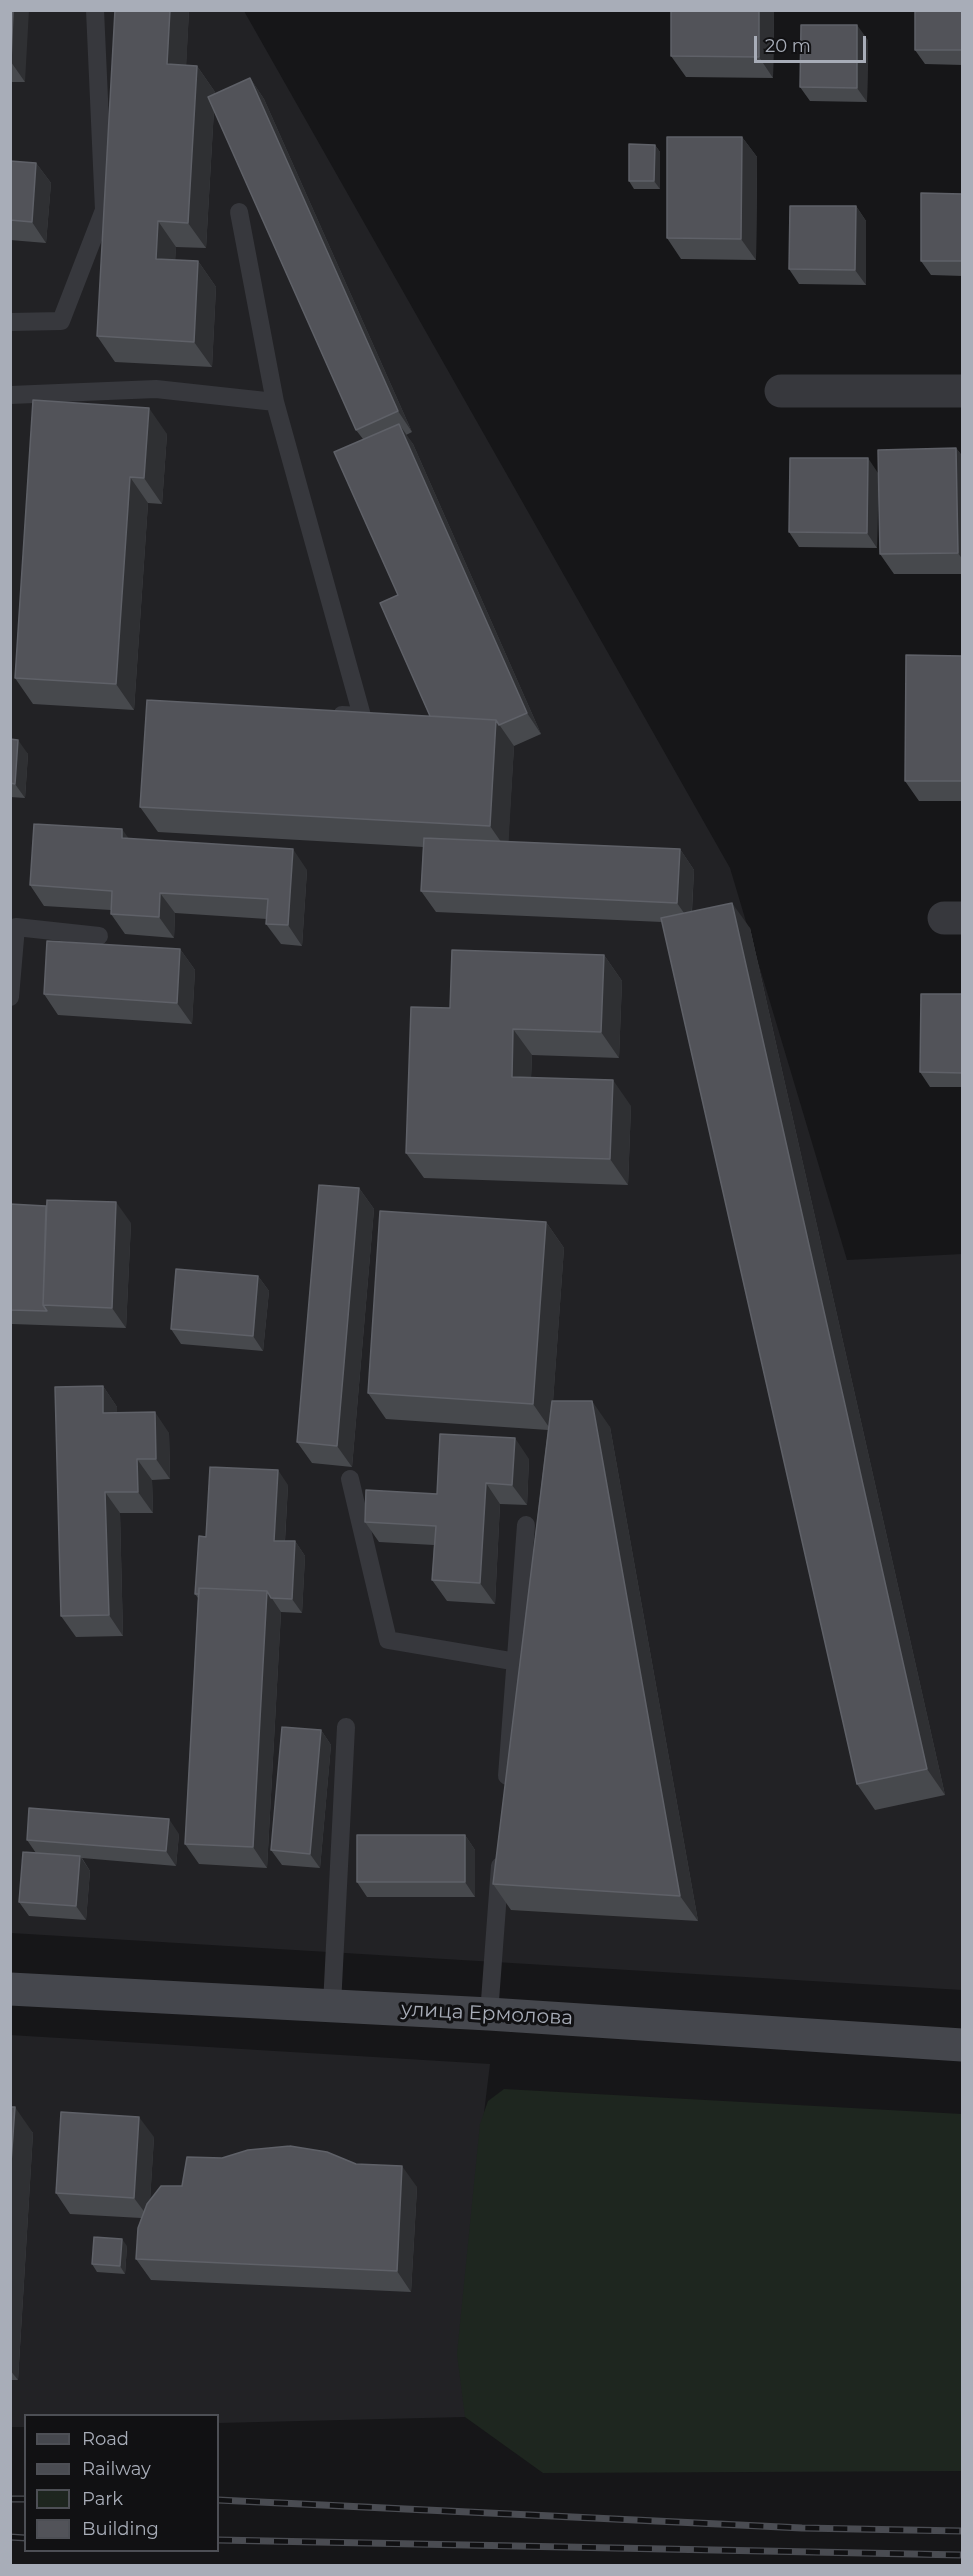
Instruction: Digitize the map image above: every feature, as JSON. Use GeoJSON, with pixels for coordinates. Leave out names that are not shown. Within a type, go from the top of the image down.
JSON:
{"type":"FeatureCollection","features":[{"type":"Feature","properties":{"kind":"main road","name":"улица Ермолова"},"geometry":{"type":"LineString","coordinates":[[10,1989],[489,2014],[963,2045]]}},
{"type":"Feature","properties":{"kind":"street"},"geometry":{"type":"LineString","coordinates":[[781,391],[963,392]]}},
{"type":"Feature","properties":{"kind":"lane"},"geometry":{"type":"LineString","coordinates":[[10,322],[61,321],[104,210],[95,10]]}},
{"type":"Feature","properties":{"kind":"lane"},"geometry":{"type":"LineString","coordinates":[[239,212],[275,402],[362,716],[328,714]]}},
{"type":"Feature","properties":{"kind":"lane"},"geometry":{"type":"LineString","coordinates":[[10,395],[156,389],[275,402]]}},
{"type":"Feature","properties":{"kind":"lane"},"geometry":{"type":"LineString","coordinates":[[10,997],[16,927],[99,936]]}},
{"type":"Feature","properties":{"kind":"lane"},"geometry":{"type":"LineString","coordinates":[[351,1479],[388,1640],[517,1662]]}},
{"type":"Feature","properties":{"kind":"lane"},"geometry":{"type":"LineString","coordinates":[[506,1791],[526,1525]]}},
{"type":"Feature","properties":{"kind":"lane"},"geometry":{"type":"LineString","coordinates":[[332,2005],[346,1727]]}},
{"type":"Feature","properties":{"kind":"lane"},"geometry":{"type":"LineString","coordinates":[[489,2014],[502,1850]]}},
{"type":"Feature","properties":{"kind":"shaded area"},"geometry":{"type":"Polygon","coordinates":[[[10,11],[244,11],[730,868],[847,1260],[962,1254],[962,1990],[11,1933],[10,11]]]}},
{"type":"Feature","properties":{"kind":"shaded area"},"geometry":{"type":"Polygon","coordinates":[[[10,2035],[490,2064],[484,2113],[465,2417],[219,2423],[219,2414],[24,2414],[24,2427],[11,2427],[10,2035]]]}},
{"type":"Feature","properties":{"kind":"green space"},"geometry":{"type":"Polygon","coordinates":[[[504,2089],[962,2114],[962,2471],[543,2473],[465,2417],[457,2354],[480,2124],[488,2101],[504,2089]]]}},
{"type":"Feature","properties":{"kind":"building"},"geometry":{"type":"Polygon","coordinates":[[[10,10],[13,10],[11,62],[10,62],[10,10]]]}},
{"type":"Feature","properties":{"kind":"building"},"geometry":{"type":"Polygon","coordinates":[[[115,10],[170,10],[167,64],[197,66],[188,223],[158,221],[156,259],[198,261],[194,342],[97,336],[115,10]]]}},
{"type":"Feature","properties":{"kind":"building"},"geometry":{"type":"Polygon","coordinates":[[[671,10],[759,10],[759,57],[671,56],[671,10]]]}},
{"type":"Feature","properties":{"kind":"building"},"geometry":{"type":"Polygon","coordinates":[[[915,10],[963,10],[963,50],[915,50],[915,10]]]}},
{"type":"Feature","properties":{"kind":"building"},"geometry":{"type":"Polygon","coordinates":[[[801,25],[857,25],[857,88],[800,87],[801,25]]]}},
{"type":"Feature","properties":{"kind":"building"},"geometry":{"type":"Polygon","coordinates":[[[250,78],[398,411],[356,430],[208,97],[250,78]]]}},
{"type":"Feature","properties":{"kind":"building"},"geometry":{"type":"Polygon","coordinates":[[[667,137],[742,137],[741,239],[667,238],[667,137]]]}},
{"type":"Feature","properties":{"kind":"building"},"geometry":{"type":"Polygon","coordinates":[[[629,144],[655,145],[654,181],[629,181],[629,144]]]}},
{"type":"Feature","properties":{"kind":"building"},"geometry":{"type":"Polygon","coordinates":[[[10,161],[36,163],[32,222],[10,220],[10,161]]]}},
{"type":"Feature","properties":{"kind":"building"},"geometry":{"type":"Polygon","coordinates":[[[921,193],[963,194],[963,261],[921,261],[921,193]]]}},
{"type":"Feature","properties":{"kind":"building"},"geometry":{"type":"Polygon","coordinates":[[[790,206],[856,206],[855,270],[789,269],[790,206]]]}},
{"type":"Feature","properties":{"kind":"building"},"geometry":{"type":"Polygon","coordinates":[[[33,400],[149,408],[144,478],[130,477],[116,684],[15,678],[33,400]]]}},
{"type":"Feature","properties":{"kind":"building"},"geometry":{"type":"Polygon","coordinates":[[[399,424],[527,713],[499,725],[496,720],[430,716],[380,603],[398,595],[334,452],[399,424]]]}},
{"type":"Feature","properties":{"kind":"building"},"geometry":{"type":"Polygon","coordinates":[[[956,448],[958,553],[880,554],[878,450],[956,448]]]}},
{"type":"Feature","properties":{"kind":"building"},"geometry":{"type":"Polygon","coordinates":[[[790,458],[868,458],[867,533],[789,532],[790,458]]]}},
{"type":"Feature","properties":{"kind":"building"},"geometry":{"type":"Polygon","coordinates":[[[906,655],[963,656],[963,781],[905,781],[906,655]]]}},
{"type":"Feature","properties":{"kind":"building"},"geometry":{"type":"Polygon","coordinates":[[[147,700],[496,720],[490,826],[140,807],[147,700]]]}},
{"type":"Feature","properties":{"kind":"building"},"geometry":{"type":"Polygon","coordinates":[[[10,739],[18,740],[15,784],[10,783],[10,739]]]}},
{"type":"Feature","properties":{"kind":"building"},"geometry":{"type":"Polygon","coordinates":[[[34,824],[122,829],[122,838],[293,849],[288,925],[266,924],[268,899],[160,893],[159,917],[111,914],[112,891],[30,885],[34,824]]]}},
{"type":"Feature","properties":{"kind":"building"},"geometry":{"type":"Polygon","coordinates":[[[424,838],[680,849],[677,903],[421,891],[424,838]]]}},
{"type":"Feature","properties":{"kind":"building"},"geometry":{"type":"Polygon","coordinates":[[[732,903],[927,1769],[857,1784],[661,918],[732,903]]]}},
{"type":"Feature","properties":{"kind":"building"},"geometry":{"type":"Polygon","coordinates":[[[47,941],[180,949],[177,1003],[44,994],[47,941]]]}},
{"type":"Feature","properties":{"kind":"building"},"geometry":{"type":"Polygon","coordinates":[[[452,950],[604,955],[601,1032],[513,1029],[512,1077],[613,1080],[610,1159],[406,1153],[411,1007],[450,1008],[452,950]]]}},
{"type":"Feature","properties":{"kind":"building"},"geometry":{"type":"Polygon","coordinates":[[[921,994],[963,994],[963,1073],[920,1072],[921,994]]]}},
{"type":"Feature","properties":{"kind":"building"},"geometry":{"type":"Polygon","coordinates":[[[319,1185],[359,1188],[337,1446],[297,1442],[319,1185]]]}},
{"type":"Feature","properties":{"kind":"building"},"geometry":{"type":"Polygon","coordinates":[[[47,1200],[116,1202],[112,1308],[43,1305],[47,1200]]]}},
{"type":"Feature","properties":{"kind":"building"},"geometry":{"type":"Polygon","coordinates":[[[10,1204],[46,1206],[43,1305],[47,1311],[10,1310],[10,1204]]]}},
{"type":"Feature","properties":{"kind":"building"},"geometry":{"type":"Polygon","coordinates":[[[380,1211],[546,1222],[533,1404],[368,1393],[380,1211]]]}},
{"type":"Feature","properties":{"kind":"building"},"geometry":{"type":"Polygon","coordinates":[[[176,1269],[258,1276],[253,1336],[171,1329],[176,1269]]]}},
{"type":"Feature","properties":{"kind":"building"},"geometry":{"type":"Polygon","coordinates":[[[103,1386],[103,1413],[155,1412],[156,1459],[137,1459],[138,1492],[105,1492],[109,1615],[61,1616],[55,1387],[103,1386]]]}},
{"type":"Feature","properties":{"kind":"building"},"geometry":{"type":"Polygon","coordinates":[[[552,1401],[592,1401],[680,1896],[493,1884],[552,1401]]]}},
{"type":"Feature","properties":{"kind":"building"},"geometry":{"type":"Polygon","coordinates":[[[440,1434],[515,1438],[512,1485],[486,1483],[480,1583],[432,1580],[436,1526],[365,1522],[366,1490],[437,1494],[440,1434]]]}},
{"type":"Feature","properties":{"kind":"building"},"geometry":{"type":"Polygon","coordinates":[[[210,1467],[278,1470],[274,1541],[295,1541],[292,1599],[271,1598],[267,1591],[199,1588],[199,1594],[195,1594],[199,1536],[206,1537],[210,1467]]]}},
{"type":"Feature","properties":{"kind":"building"},"geometry":{"type":"Polygon","coordinates":[[[199,1588],[267,1591],[253,1847],[185,1844],[199,1588]]]}},
{"type":"Feature","properties":{"kind":"building"},"geometry":{"type":"Polygon","coordinates":[[[282,1727],[321,1730],[310,1854],[271,1850],[282,1727]]]}},
{"type":"Feature","properties":{"kind":"building"},"geometry":{"type":"Polygon","coordinates":[[[29,1808],[169,1819],[166,1851],[27,1840],[29,1808]]]}},
{"type":"Feature","properties":{"kind":"building"},"geometry":{"type":"Polygon","coordinates":[[[357,1835],[465,1835],[465,1882],[357,1882],[357,1835]]]}},
{"type":"Feature","properties":{"kind":"building"},"geometry":{"type":"Polygon","coordinates":[[[23,1852],[80,1856],[76,1906],[19,1902],[23,1852]]]}},
{"type":"Feature","properties":{"kind":"building"},"geometry":{"type":"Polygon","coordinates":[[[10,2107],[15,2107],[10,2176],[10,2107]]]}},
{"type":"Feature","properties":{"kind":"building"},"geometry":{"type":"Polygon","coordinates":[[[61,2112],[139,2117],[134,2198],[56,2193],[61,2112]]]}},
{"type":"Feature","properties":{"kind":"building"},"geometry":{"type":"Polygon","coordinates":[[[290,2146],[327,2152],[356,2164],[402,2166],[397,2271],[136,2259],[138,2228],[147,2204],[161,2186],[182,2186],[187,2157],[222,2158],[248,2150],[290,2146]]]}},
{"type":"Feature","properties":{"kind":"building"},"geometry":{"type":"Polygon","coordinates":[[[94,2237],[122,2239],[120,2266],[92,2264],[94,2237]]]}},
{"type":"Feature","properties":{"kind":"railway"},"geometry":{"type":"LineString","coordinates":[[10,2499],[24,2499]]}},
{"type":"Feature","properties":{"kind":"railway"},"geometry":{"type":"LineString","coordinates":[[219,2500],[802,2528],[962,2531]]}},
{"type":"Feature","properties":{"kind":"railway"},"geometry":{"type":"LineString","coordinates":[[10,2537],[24,2538]]}},
{"type":"Feature","properties":{"kind":"railway"},"geometry":{"type":"LineString","coordinates":[[219,2540],[962,2555]]}}]}
